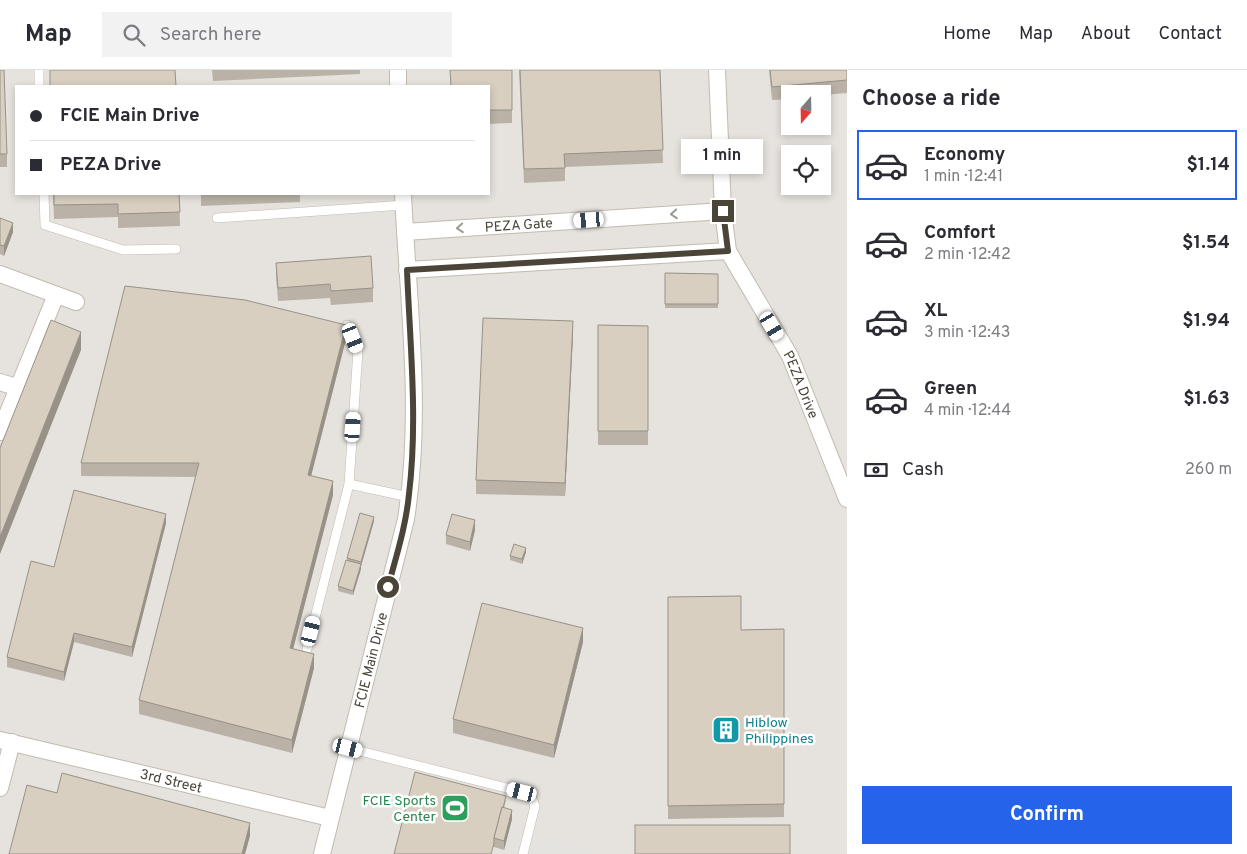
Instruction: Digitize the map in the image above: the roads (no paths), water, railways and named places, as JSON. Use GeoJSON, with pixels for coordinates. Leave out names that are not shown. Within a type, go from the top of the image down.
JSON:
{"type":"FeatureCollection","features":[{"type":"Feature","properties":{"kind":"street"},"geometry":{"type":"LineString","coordinates":[[398,70],[398,85]]}},
{"type":"Feature","properties":{"kind":"street","name":"PEZA Drive"},"geometry":{"type":"LineString","coordinates":[[717,70],[723,211],[728,251],[790,356],[847,499]]}},
{"type":"Feature","properties":{"kind":"street","name":"FCIE Main Drive"},"geometry":{"type":"LineString","coordinates":[[322,854],[406,519],[409,497],[414,419],[404,200]]}},
{"type":"Feature","properties":{"kind":"street","name":"PEZA Gate"},"geometry":{"type":"LineString","coordinates":[[405,232],[723,211]]}},
{"type":"Feature","properties":{"kind":"street"},"geometry":{"type":"LineString","coordinates":[[407,270],[728,251]]}},
{"type":"Feature","properties":{"kind":"street"},"geometry":{"type":"LineString","coordinates":[[0,274],[76,302]]}},
{"type":"Feature","properties":{"kind":"street"},"geometry":{"type":"LineString","coordinates":[[0,432],[56,295]]}},
{"type":"Feature","properties":{"kind":"street"},"geometry":{"type":"LineString","coordinates":[[0,382],[19,388]]}},
{"type":"Feature","properties":{"kind":"street"},"geometry":{"type":"LineString","coordinates":[[0,788],[4,739]]}},
{"type":"Feature","properties":{"kind":"street","name":"3rd Street"},"geometry":{"type":"LineString","coordinates":[[4,739],[330,818]]}},
{"type":"Feature","properties":{"kind":"lane"},"geometry":{"type":"LineString","coordinates":[[39,70],[40,85]]}},
{"type":"Feature","properties":{"kind":"lane"},"geometry":{"type":"LineString","coordinates":[[44,195],[45,226],[123,250],[176,249]]}},
{"type":"Feature","properties":{"kind":"lane"},"geometry":{"type":"LineString","coordinates":[[217,218],[404,200]]}},
{"type":"Feature","properties":{"kind":"lane"},"geometry":{"type":"LineString","coordinates":[[307,649],[349,484],[358,350],[347,325]]}},
{"type":"Feature","properties":{"kind":"lane"},"geometry":{"type":"LineString","coordinates":[[349,484],[409,497]]}},
{"type":"Feature","properties":{"kind":"lane"},"geometry":{"type":"LineString","coordinates":[[348,748],[522,792],[531,797],[535,806],[523,854]]}},
{"type":"Feature","properties":{"kind":"place","name":"Hiblow Philippines"},"geometry":{"type":"Point","coordinates":[726,730]}},
{"type":"Feature","properties":{"kind":"place","name":"FCIE Sports Center"},"geometry":{"type":"Point","coordinates":[455,808]}}]}
